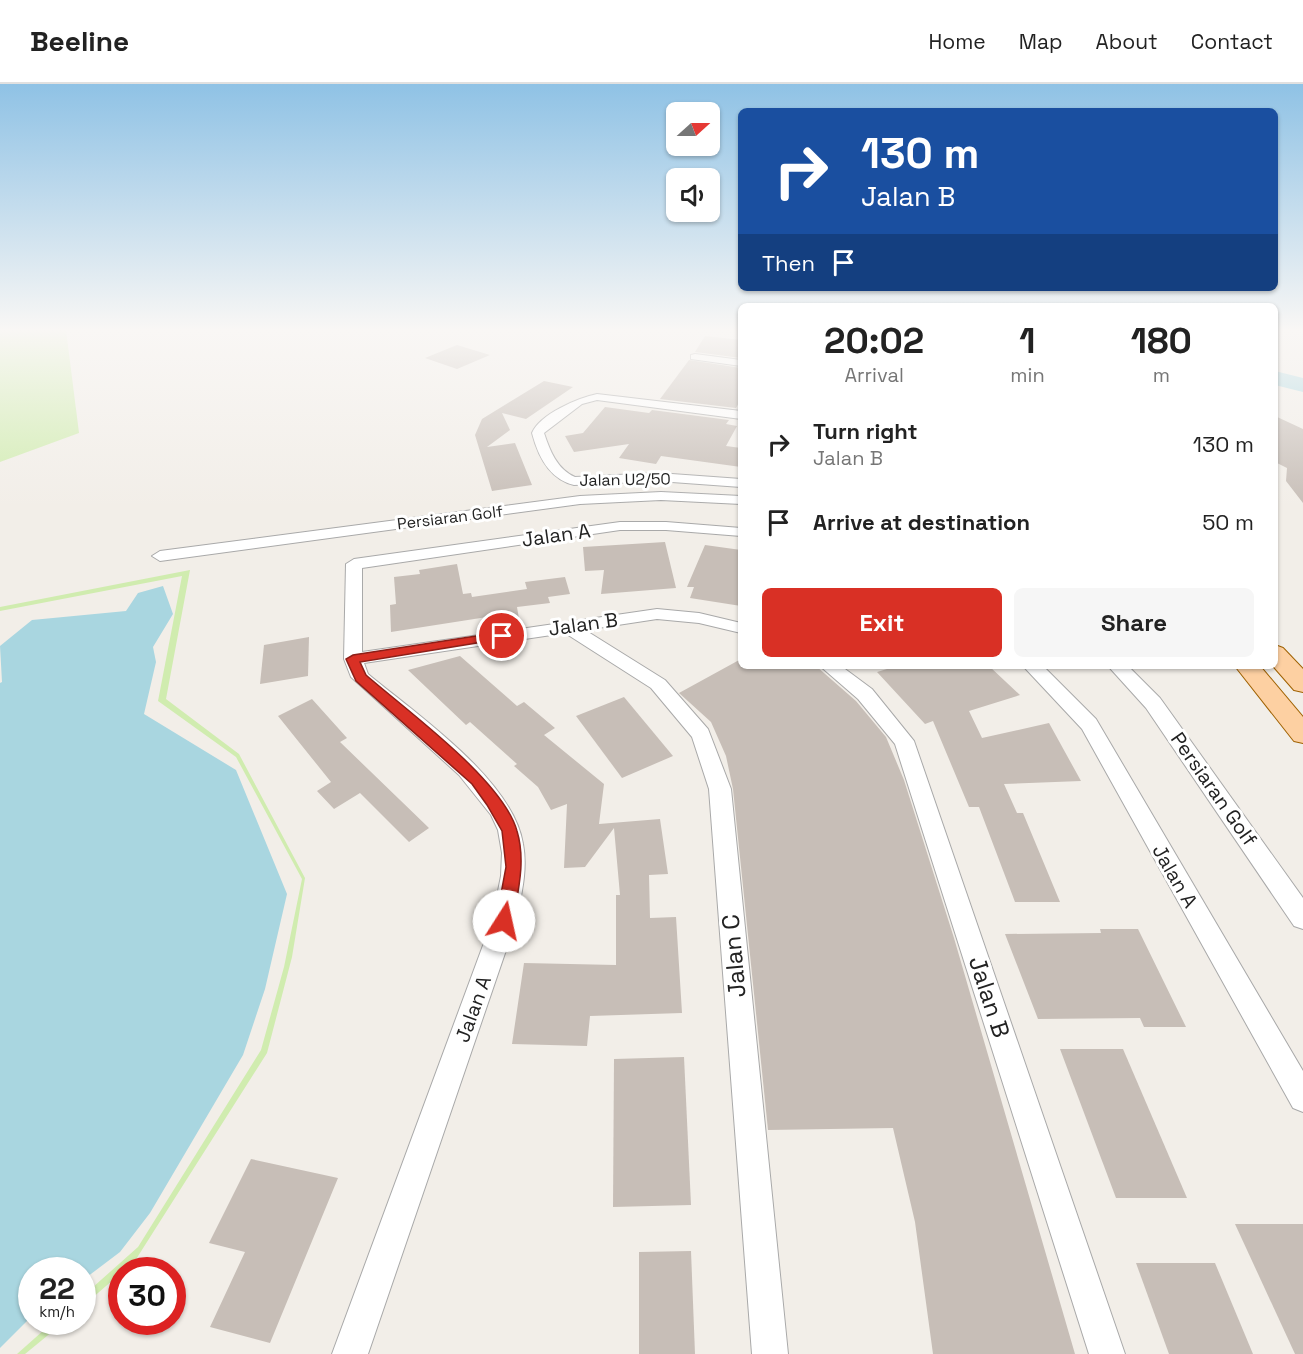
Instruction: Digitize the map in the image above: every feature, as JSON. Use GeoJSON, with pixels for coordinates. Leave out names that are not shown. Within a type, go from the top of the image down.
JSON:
{"type":"FeatureCollection","features":[{"type":"Feature","properties":{"kind":"main road"},"geometry":{"type":"LineString","coordinates":[[1278,656],[1303,684]]}},
{"type":"Feature","properties":{"kind":"main road"},"geometry":{"type":"LineString","coordinates":[[1249,669],[1303,734]]}},
{"type":"Feature","properties":{"kind":"street","name":"Jalan U2/50"},"geometry":{"type":"LineString","coordinates":[[738,415],[597,397],[578,402],[540,428],[538,433],[559,474],[565,479],[574,481],[658,477],[738,483]]}},
{"type":"Feature","properties":{"kind":"street","name":"Persiaran Golf"},"geometry":{"type":"LineString","coordinates":[[160,556],[580,500],[664,496],[738,500]]}},
{"type":"Feature","properties":{"kind":"street","name":"Jalan A"},"geometry":{"type":"LineString","coordinates":[[350,1354],[504,921],[514,867],[509,830],[477,780],[360,678],[353,659],[354,564],[620,526],[666,526],[738,532]]}},
{"type":"Feature","properties":{"kind":"street","name":"Jalan B"},"geometry":{"type":"LineString","coordinates":[[353,659],[657,614],[699,618],[738,627]]}},
{"type":"Feature","properties":{"kind":"street","name":"Jalan C"},"geometry":{"type":"LineString","coordinates":[[566,626],[658,684],[701,734],[720,789],[770,1354]]}},
{"type":"Feature","properties":{"kind":"street","name":"Jalan B"},"geometry":{"type":"LineString","coordinates":[[833,669],[865,694],[904,741],[1107,1354]]}},
{"type":"Feature","properties":{"kind":"street","name":"Jalan A"},"geometry":{"type":"LineString","coordinates":[[1035,669],[1089,724],[1303,1098]]}},
{"type":"Feature","properties":{"kind":"street","name":"Persiaran Golf"},"geometry":{"type":"LineString","coordinates":[[1120,669],[1153,703],[1303,918]]}},
{"type":"Feature","properties":{"kind":"green space"},"geometry":{"type":"Polygon","coordinates":[[[0,389],[73,389],[79,433],[0,462],[0,389]]]}},
{"type":"Feature","properties":{"kind":"green space"},"geometry":{"type":"Polygon","coordinates":[[[190,570],[166,699],[239,754],[305,878],[292,957],[267,1053],[137,1257],[127,1257],[138,1247],[261,1050],[284,967],[302,879],[236,757],[158,701],[182,576],[0,611],[0,607],[190,570]]]}},
{"type":"Feature","properties":{"kind":"green space"},"geometry":{"type":"Polygon","coordinates":[[[108,1274],[108,1284],[96,1295],[96,1284],[108,1274]]]}},
{"type":"Feature","properties":{"kind":"green space"},"geometry":{"type":"Polygon","coordinates":[[[38,1335],[48,1335],[25,1354],[17,1354],[38,1335]]]}},
{"type":"Feature","properties":{"kind":"water"},"geometry":{"type":"Polygon","coordinates":[[[163,586],[173,614],[153,647],[156,662],[144,714],[236,770],[287,894],[265,989],[243,1055],[150,1213],[120,1252],[113,1257],[108,1257],[108,1261],[96,1270],[96,1257],[18,1257],[18,1330],[0,1348],[0,683],[2,682],[0,646],[32,620],[126,611],[138,593],[163,586]]]}},
{"type":"Feature","properties":{"kind":"building"},"geometry":{"type":"Polygon","coordinates":[[[531,389],[570,389],[526,419],[502,413],[510,430],[487,447],[515,443],[532,485],[492,491],[475,435],[482,419],[531,389]]]}},
{"type":"Feature","properties":{"kind":"building"},"geometry":{"type":"Polygon","coordinates":[[[667,389],[738,389],[736,408],[660,399],[667,389]]]}},
{"type":"Feature","properties":{"kind":"building"},"geometry":{"type":"Polygon","coordinates":[[[605,407],[649,413],[652,410],[729,420],[726,424],[737,426],[726,446],[738,448],[738,467],[661,456],[656,464],[619,458],[629,444],[574,452],[565,436],[583,433],[605,407]]]}},
{"type":"Feature","properties":{"kind":"building"},"geometry":{"type":"Polygon","coordinates":[[[1278,417],[1303,429],[1303,503],[1286,481],[1287,468],[1278,464],[1278,417]]]}},
{"type":"Feature","properties":{"kind":"building"},"geometry":{"type":"Polygon","coordinates":[[[665,542],[676,588],[601,594],[604,570],[585,571],[583,547],[665,542]]]}},
{"type":"Feature","properties":{"kind":"building"},"geometry":{"type":"Polygon","coordinates":[[[705,545],[738,550],[738,606],[690,598],[694,587],[687,587],[705,545]]]}},
{"type":"Feature","properties":{"kind":"building"},"geometry":{"type":"Polygon","coordinates":[[[457,564],[463,594],[471,593],[472,597],[527,589],[525,582],[565,577],[570,594],[548,597],[550,603],[517,607],[519,619],[488,624],[487,617],[391,632],[390,605],[396,604],[394,577],[420,574],[419,570],[457,564]]]}},
{"type":"Feature","properties":{"kind":"building"},"geometry":{"type":"Polygon","coordinates":[[[309,637],[308,676],[260,684],[264,645],[309,637]]]}},
{"type":"Feature","properties":{"kind":"building"},"geometry":{"type":"Polygon","coordinates":[[[460,656],[517,706],[524,702],[555,728],[544,735],[604,784],[599,824],[660,819],[668,874],[649,875],[650,918],[676,917],[682,1013],[590,1016],[587,1046],[512,1044],[524,963],[616,965],[616,895],[620,895],[614,828],[585,867],[564,868],[567,804],[551,810],[538,787],[514,766],[517,764],[470,722],[466,725],[408,670],[460,656]]]}},
{"type":"Feature","properties":{"kind":"building"},"geometry":{"type":"Polygon","coordinates":[[[738,661],[738,669],[819,669],[856,701],[886,737],[904,780],[954,938],[1075,1354],[933,1354],[915,1222],[893,1128],[768,1130],[733,789],[726,756],[711,722],[679,693],[738,661]]]}},
{"type":"Feature","properties":{"kind":"building"},"geometry":{"type":"Polygon","coordinates":[[[887,669],[992,669],[1020,695],[969,711],[982,738],[1049,723],[1081,781],[1004,784],[1017,813],[1023,813],[1060,902],[1015,902],[979,807],[969,807],[933,721],[925,724],[877,672],[887,669]]]}},
{"type":"Feature","properties":{"kind":"building"},"geometry":{"type":"Polygon","coordinates":[[[624,697],[673,756],[622,778],[576,716],[624,697]]]}},
{"type":"Feature","properties":{"kind":"building"},"geometry":{"type":"Polygon","coordinates":[[[312,699],[347,738],[340,742],[429,828],[409,842],[360,793],[334,809],[317,791],[331,782],[278,716],[312,699]]]}},
{"type":"Feature","properties":{"kind":"building"},"geometry":{"type":"Polygon","coordinates":[[[1100,929],[1138,929],[1186,1027],[1144,1027],[1140,1018],[1038,1019],[1005,934],[1101,933],[1100,929]]]}},
{"type":"Feature","properties":{"kind":"building"},"geometry":{"type":"Polygon","coordinates":[[[1060,1049],[1123,1049],[1187,1198],[1116,1198],[1060,1049]]]}},
{"type":"Feature","properties":{"kind":"building"},"geometry":{"type":"Polygon","coordinates":[[[684,1057],[691,1205],[613,1207],[614,1059],[684,1057]]]}},
{"type":"Feature","properties":{"kind":"building"},"geometry":{"type":"Polygon","coordinates":[[[251,1159],[338,1178],[270,1343],[210,1327],[245,1252],[209,1243],[251,1159]]]}},
{"type":"Feature","properties":{"kind":"building"},"geometry":{"type":"Polygon","coordinates":[[[1235,1224],[1303,1224],[1303,1354],[1295,1354],[1235,1224]]]}},
{"type":"Feature","properties":{"kind":"building"},"geometry":{"type":"Polygon","coordinates":[[[691,1251],[695,1354],[639,1354],[639,1252],[691,1251]]]}},
{"type":"Feature","properties":{"kind":"building"},"geometry":{"type":"Polygon","coordinates":[[[1136,1263],[1215,1263],[1253,1354],[1169,1354],[1136,1263]]]}},
{"type":"Feature","properties":{"kind":"route"},"geometry":{"type":"LineString","coordinates":[[502,636],[353,659],[360,678],[477,780],[493,801],[509,830],[514,867],[504,921]]}}]}
